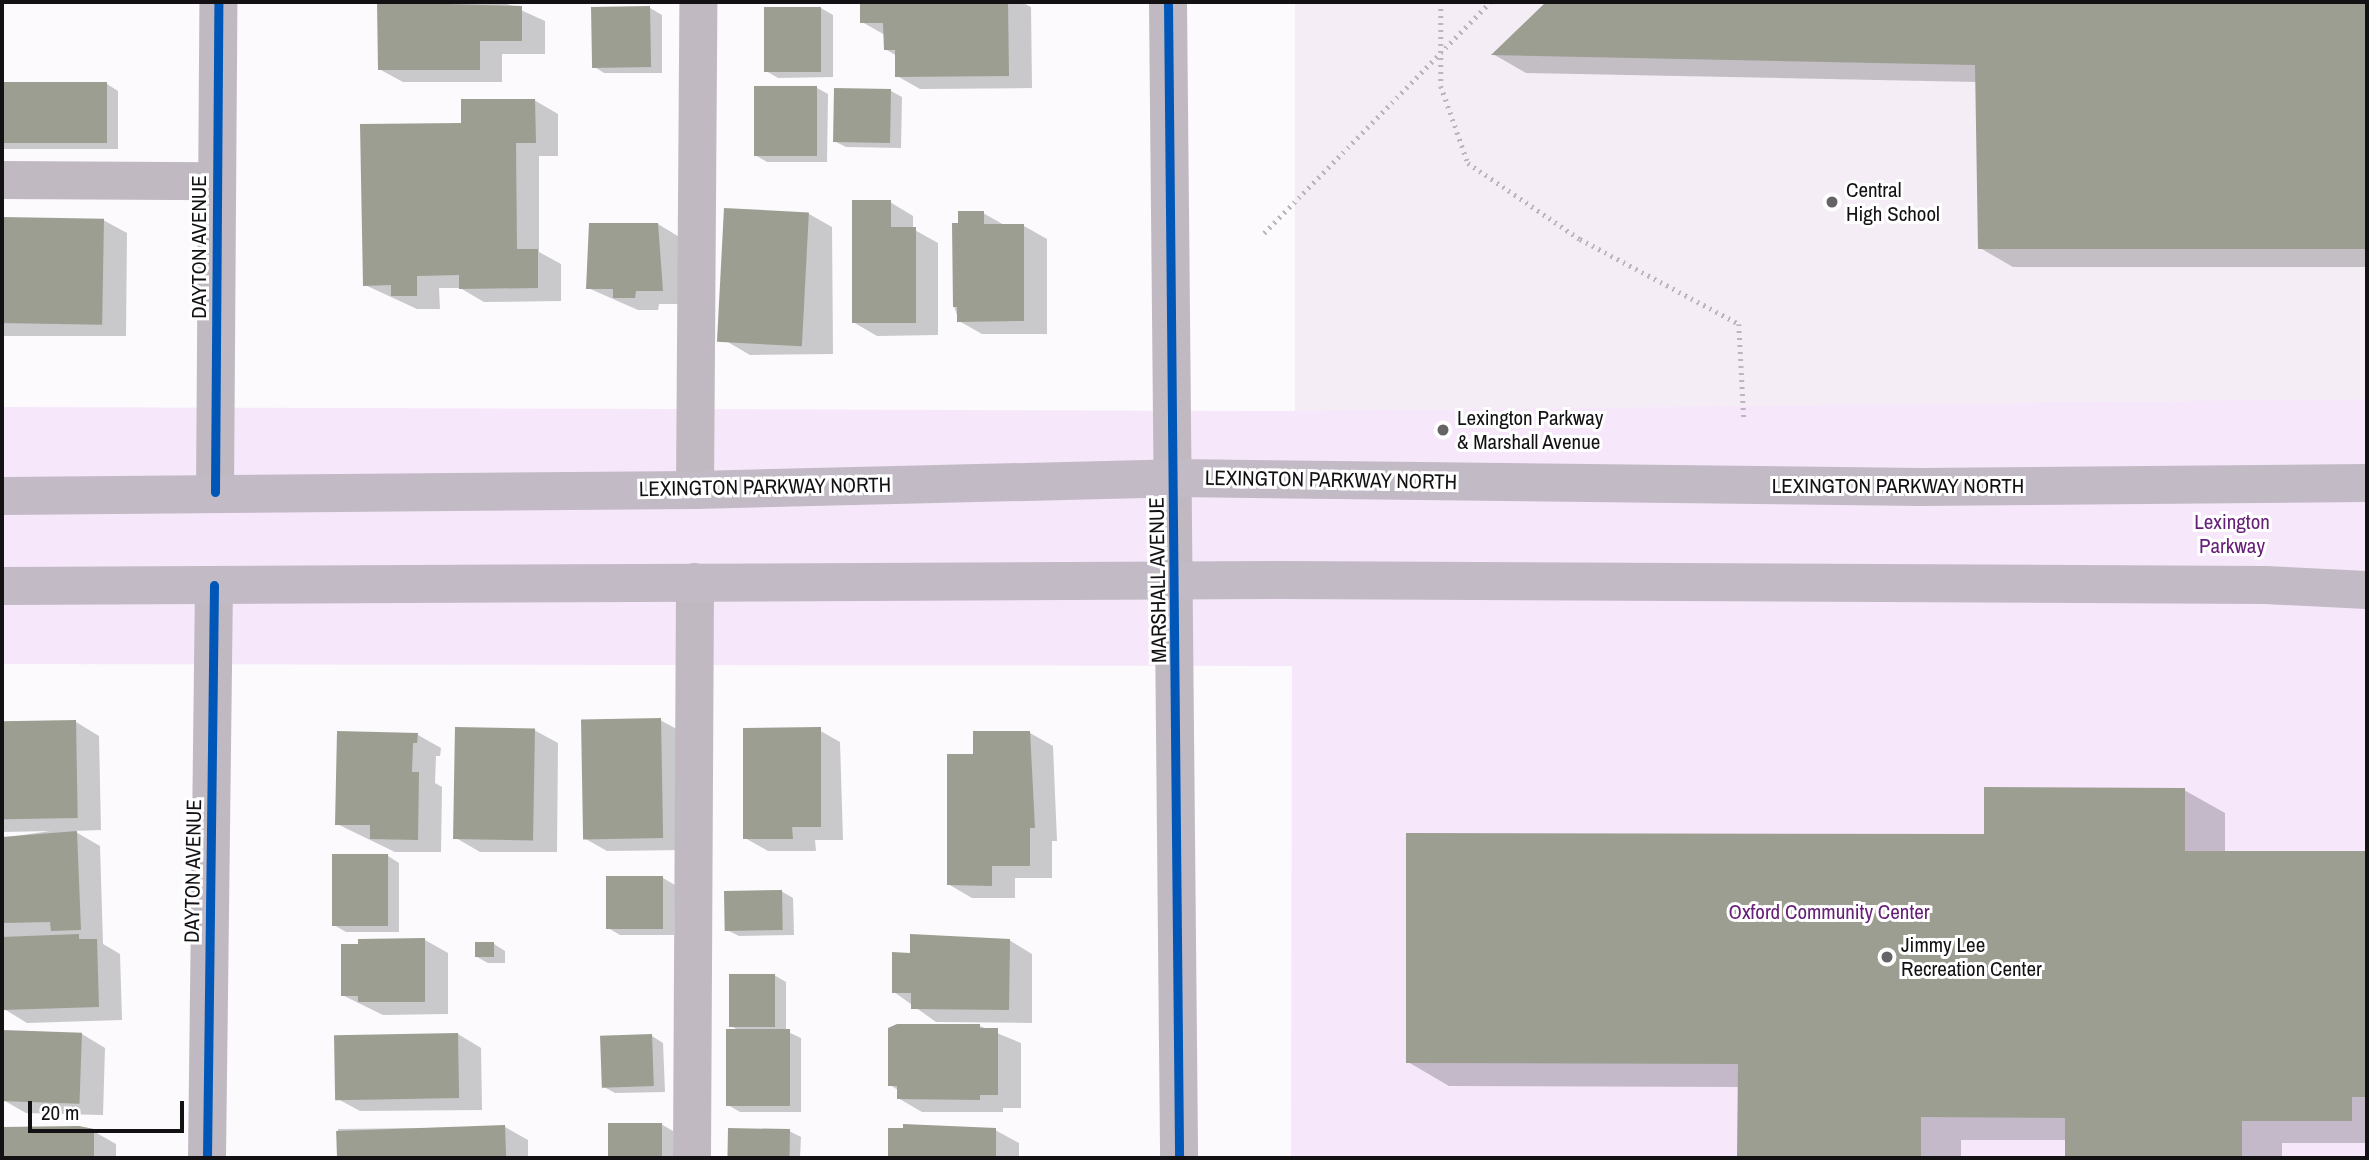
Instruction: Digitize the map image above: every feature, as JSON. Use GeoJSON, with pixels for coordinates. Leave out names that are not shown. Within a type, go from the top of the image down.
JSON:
{"type":"FeatureCollection","features":[{"type":"Feature","properties":{"kind":"main road","name":"LEXINGTON PARKWAY NORTH"},"geometry":{"type":"LineString","coordinates":[[2,496],[215,492],[695,490],[1175,478],[1920,487],[2367,483]]}},
{"type":"Feature","properties":{"kind":"main road"},"geometry":{"type":"LineString","coordinates":[[2,586],[1176,580],[2265,585],[2367,590]]}},
{"type":"Feature","properties":{"kind":"street","name":"DAYTON AVENUE"},"geometry":{"type":"LineString","coordinates":[[215,492],[218,2]]}},
{"type":"Feature","properties":{"kind":"street"},"geometry":{"type":"LineString","coordinates":[[695,490],[698,2]]}},
{"type":"Feature","properties":{"kind":"street","name":"MARSHALL AVENUE"},"geometry":{"type":"LineString","coordinates":[[1168,2],[1176,580],[1179,1158]]}},
{"type":"Feature","properties":{"kind":"street"},"geometry":{"type":"LineString","coordinates":[[2,180],[217,181]]}},
{"type":"Feature","properties":{"kind":"street"},"geometry":{"type":"LineString","coordinates":[[692,1158],[695,582]]}},
{"type":"Feature","properties":{"kind":"street","name":"DAYTON AVENUE"},"geometry":{"type":"LineString","coordinates":[[207,1158],[215,585]]}},
{"type":"Feature","properties":{"kind":"path"},"geometry":{"type":"LineString","coordinates":[[1441,2],[1441,86],[1468,163],[1580,239],[1739,324],[1744,419]]}},
{"type":"Feature","properties":{"kind":"path"},"geometry":{"type":"LineString","coordinates":[[1264,233],[1490,2]]}},
{"type":"Feature","properties":{"kind":"shaded area","name":"Central High School"},"geometry":{"type":"Polygon","coordinates":[[[1295,2],[2367,2],[2367,411],[1295,411],[1295,2]]]}},
{"type":"Feature","properties":{"kind":"green space"},"geometry":{"type":"Polygon","coordinates":[[[2367,399],[2367,1158],[1291,1158],[1292,666],[2,664],[2,407],[1299,411],[2367,399]]]}},
{"type":"Feature","properties":{"kind":"building"},"geometry":{"type":"Polygon","coordinates":[[[377,2],[522,6],[522,41],[480,41],[480,70],[378,70],[377,2]]]}},
{"type":"Feature","properties":{"kind":"building"},"geometry":{"type":"Polygon","coordinates":[[[860,2],[1008,2],[1009,76],[895,77],[895,50],[884,50],[883,23],[860,23],[860,2]]]}},
{"type":"Feature","properties":{"kind":"building","name":"Central High School"},"geometry":{"type":"Polygon","coordinates":[[[1546,2],[2367,2],[2367,249],[1978,249],[1975,65],[1491,55],[1546,2]]]}},
{"type":"Feature","properties":{"kind":"building"},"geometry":{"type":"Polygon","coordinates":[[[650,6],[651,67],[592,68],[591,7],[650,6]]]}},
{"type":"Feature","properties":{"kind":"building"},"geometry":{"type":"Polygon","coordinates":[[[764,7],[821,7],[821,72],[764,72],[764,7]]]}},
{"type":"Feature","properties":{"kind":"building"},"geometry":{"type":"Polygon","coordinates":[[[2,82],[107,82],[107,143],[2,143],[2,82]]]}},
{"type":"Feature","properties":{"kind":"building"},"geometry":{"type":"Polygon","coordinates":[[[754,86],[817,86],[817,156],[754,156],[754,86]]]}},
{"type":"Feature","properties":{"kind":"building"},"geometry":{"type":"Polygon","coordinates":[[[834,88],[891,89],[890,143],[833,142],[834,88]]]}},
{"type":"Feature","properties":{"kind":"building"},"geometry":{"type":"Polygon","coordinates":[[[461,99],[535,99],[536,143],[516,143],[517,249],[538,249],[538,288],[459,289],[459,275],[417,276],[417,296],[391,296],[391,285],[363,286],[360,124],[461,123],[461,99]]]}},
{"type":"Feature","properties":{"kind":"building"},"geometry":{"type":"Polygon","coordinates":[[[852,200],[891,200],[891,227],[916,227],[916,323],[852,323],[852,200]]]}},
{"type":"Feature","properties":{"kind":"building"},"geometry":{"type":"Polygon","coordinates":[[[724,208],[809,212],[802,346],[717,342],[724,208]]]}},
{"type":"Feature","properties":{"kind":"building"},"geometry":{"type":"Polygon","coordinates":[[[958,211],[984,211],[984,224],[1024,224],[1024,321],[957,322],[957,307],[953,307],[952,223],[958,223],[958,211]]]}},
{"type":"Feature","properties":{"kind":"building"},"geometry":{"type":"Polygon","coordinates":[[[2,217],[104,219],[102,325],[2,323],[2,217]]]}},
{"type":"Feature","properties":{"kind":"building"},"geometry":{"type":"Polygon","coordinates":[[[589,223],[658,223],[663,291],[636,291],[635,298],[613,298],[613,289],[586,289],[589,223]]]}},
{"type":"Feature","properties":{"kind":"building"},"geometry":{"type":"Polygon","coordinates":[[[661,718],[663,838],[583,839],[581,719],[661,718]]]}},
{"type":"Feature","properties":{"kind":"building"},"geometry":{"type":"Polygon","coordinates":[[[76,720],[78,818],[4,819],[2,721],[76,720]]]}},
{"type":"Feature","properties":{"kind":"building"},"geometry":{"type":"Polygon","coordinates":[[[455,727],[535,728],[533,840],[453,839],[455,727]]]}},
{"type":"Feature","properties":{"kind":"building"},"geometry":{"type":"Polygon","coordinates":[[[821,727],[821,827],[792,827],[793,839],[743,839],[743,728],[821,727]]]}},
{"type":"Feature","properties":{"kind":"building"},"geometry":{"type":"Polygon","coordinates":[[[337,731],[418,733],[417,743],[413,743],[412,772],[419,772],[418,840],[370,839],[370,825],[335,825],[337,731]]]}},
{"type":"Feature","properties":{"kind":"building"},"geometry":{"type":"Polygon","coordinates":[[[973,731],[1030,731],[1035,828],[1030,828],[1030,866],[992,866],[992,886],[947,885],[947,754],[973,754],[973,731]]]}},
{"type":"Feature","properties":{"kind":"building","name":"Jimmy Lee Recreation Center"},"geometry":{"type":"Polygon","coordinates":[[[1984,787],[2185,788],[2185,851],[2367,851],[2367,1097],[2352,1097],[2352,1121],[2242,1121],[2242,1158],[2065,1158],[2065,1118],[1921,1117],[1921,1158],[1737,1158],[1738,1064],[1406,1063],[1406,833],[1984,834],[1984,787]]]}},
{"type":"Feature","properties":{"kind":"building"},"geometry":{"type":"Polygon","coordinates":[[[77,831],[81,930],[51,931],[50,922],[2,923],[2,837],[77,831]]]}},
{"type":"Feature","properties":{"kind":"building"},"geometry":{"type":"Polygon","coordinates":[[[332,854],[388,854],[388,926],[332,926],[332,854]]]}},
{"type":"Feature","properties":{"kind":"building"},"geometry":{"type":"Polygon","coordinates":[[[606,876],[663,876],[663,929],[606,929],[606,876]]]}},
{"type":"Feature","properties":{"kind":"building"},"geometry":{"type":"Polygon","coordinates":[[[782,890],[783,930],[725,931],[724,891],[782,890]]]}},
{"type":"Feature","properties":{"kind":"building"},"geometry":{"type":"Polygon","coordinates":[[[79,934],[79,939],[97,939],[99,1007],[2,1010],[2,937],[79,934]]]}},
{"type":"Feature","properties":{"kind":"building"},"geometry":{"type":"Polygon","coordinates":[[[910,934],[1010,939],[1009,1010],[911,1009],[911,993],[892,993],[892,952],[910,953],[910,934]]]}},
{"type":"Feature","properties":{"kind":"building"},"geometry":{"type":"Polygon","coordinates":[[[425,938],[425,1002],[358,1002],[358,996],[341,996],[341,944],[358,944],[358,939],[425,938]]]}},
{"type":"Feature","properties":{"kind":"building"},"geometry":{"type":"Polygon","coordinates":[[[475,942],[494,942],[494,957],[475,957],[475,942]]]}},
{"type":"Feature","properties":{"kind":"building"},"geometry":{"type":"Polygon","coordinates":[[[729,974],[775,974],[775,1027],[729,1027],[729,974]]]}},
{"type":"Feature","properties":{"kind":"building"},"geometry":{"type":"Polygon","coordinates":[[[897,1024],[980,1024],[980,1028],[998,1028],[998,1095],[980,1095],[980,1100],[897,1099],[897,1086],[888,1086],[888,1028],[897,1024]]]}},
{"type":"Feature","properties":{"kind":"building"},"geometry":{"type":"Polygon","coordinates":[[[726,1029],[790,1029],[790,1106],[726,1106],[726,1029]]]}},
{"type":"Feature","properties":{"kind":"building"},"geometry":{"type":"Polygon","coordinates":[[[3,1030],[82,1033],[79,1104],[2,1101],[3,1030]]]}},
{"type":"Feature","properties":{"kind":"building"},"geometry":{"type":"Polygon","coordinates":[[[458,1033],[459,1098],[335,1100],[334,1035],[458,1033]]]}},
{"type":"Feature","properties":{"kind":"building"},"geometry":{"type":"Polygon","coordinates":[[[652,1034],[654,1086],[602,1088],[600,1036],[652,1034]]]}},
{"type":"Feature","properties":{"kind":"building"},"geometry":{"type":"Polygon","coordinates":[[[608,1123],[662,1123],[662,1158],[608,1158],[608,1123]]]}},
{"type":"Feature","properties":{"kind":"building"},"geometry":{"type":"Polygon","coordinates":[[[903,1124],[996,1128],[996,1158],[888,1158],[888,1128],[903,1128],[903,1124]]]}},
{"type":"Feature","properties":{"kind":"building"},"geometry":{"type":"Polygon","coordinates":[[[505,1125],[506,1158],[337,1158],[336,1131],[505,1125]]]}},
{"type":"Feature","properties":{"kind":"building"},"geometry":{"type":"Polygon","coordinates":[[[79,1126],[94,1129],[94,1158],[2,1157],[2,1127],[79,1126]]]}},
{"type":"Feature","properties":{"kind":"building"},"geometry":{"type":"Polygon","coordinates":[[[728,1128],[790,1129],[789,1158],[727,1158],[728,1128]]]}},
{"type":"Feature","properties":{"kind":"cycle path"},"geometry":{"type":"LineString","coordinates":[[215,492],[218,2]]}},
{"type":"Feature","properties":{"kind":"cycle path"},"geometry":{"type":"LineString","coordinates":[[1168,2],[1179,1158]]}},
{"type":"Feature","properties":{"kind":"cycle path"},"geometry":{"type":"LineString","coordinates":[[207,1158],[214,585]]}},
{"type":"Feature","properties":{"kind":"place","name":"Central High School"},"geometry":{"type":"Point","coordinates":[1832,202]}},
{"type":"Feature","properties":{"kind":"place","name":"Lexington Parkway & Marshall Avenue"},"geometry":{"type":"Point","coordinates":[1443,430]}},
{"type":"Feature","properties":{"kind":"place","name":"Jimmy Lee Recreation Center"},"geometry":{"type":"Point","coordinates":[1887,957]}},
{"type":"Feature","properties":{"kind":"park label","name":"Lexington Parkway"},"geometry":{"type":"Point","coordinates":[2232,534]}},
{"type":"Feature","properties":{"kind":"park label","name":"Oxford Community Center"},"geometry":{"type":"Point","coordinates":[1829,912]}}]}
